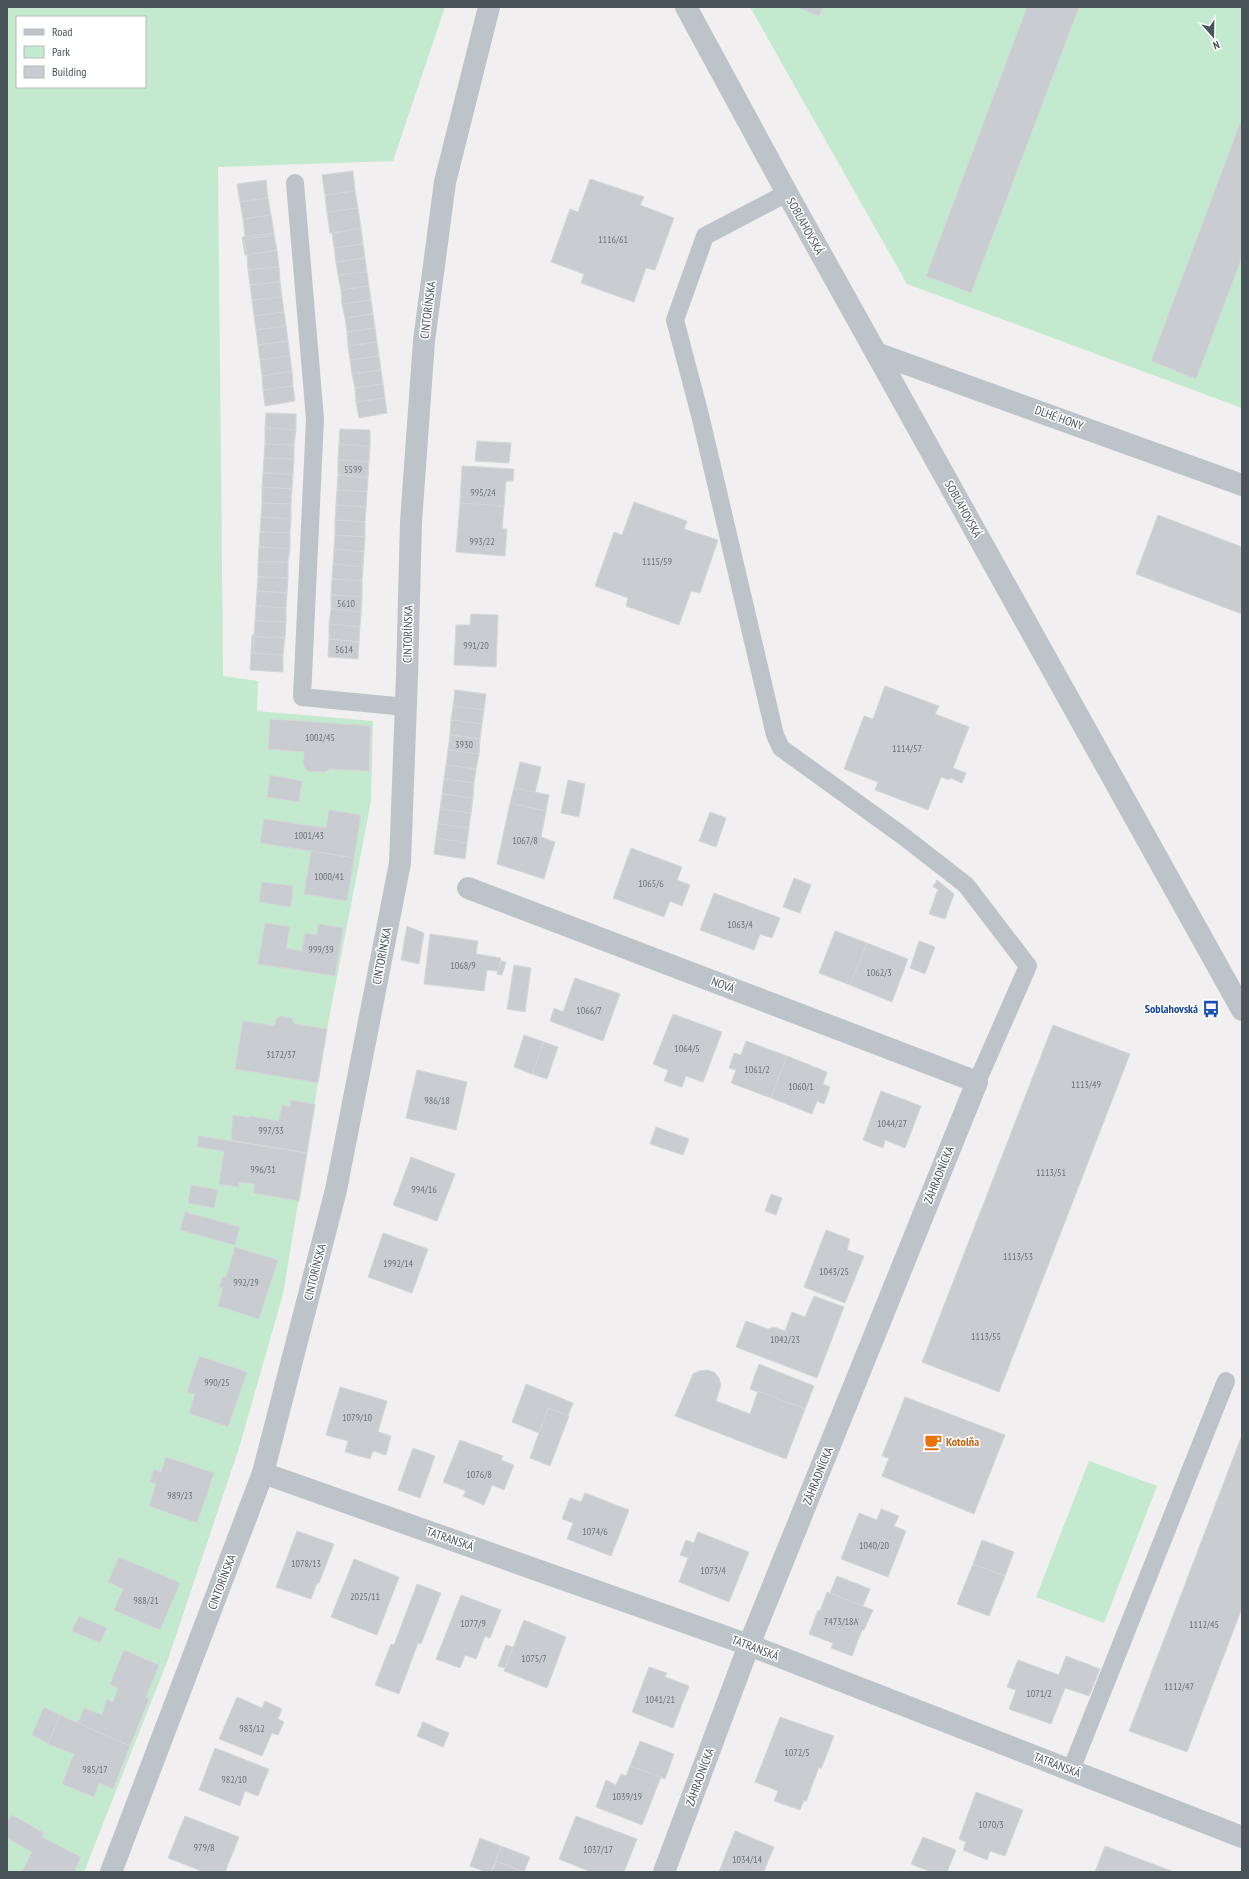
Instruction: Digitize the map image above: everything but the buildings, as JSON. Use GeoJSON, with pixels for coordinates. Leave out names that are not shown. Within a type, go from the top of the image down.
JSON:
{"type":"FeatureCollection","features":[{"type":"Feature","properties":{"kind":"street","name":"CINTORÍNSKA"},"geometry":{"type":"LineString","coordinates":[[111,1872],[263,1473],[336,1190],[400,863],[406,708],[410,522],[424,341],[445,182],[489,7]]}},
{"type":"Feature","properties":{"kind":"street","name":"SOBLAHOVSKÁ"},"geometry":{"type":"LineString","coordinates":[[686,7],[787,193],[1242,1010]]}},
{"type":"Feature","properties":{"kind":"street","name":"DLHÉ HONY"},"geometry":{"type":"LineString","coordinates":[[876,353],[1242,485]]}},
{"type":"Feature","properties":{"kind":"street","name":"NOVÁ"},"geometry":{"type":"LineString","coordinates":[[468,888],[977,1082]]}},
{"type":"Feature","properties":{"kind":"street","name":"ZÁHRADNÍCKA"},"geometry":{"type":"LineString","coordinates":[[664,1872],[749,1645],[977,1082]]}},
{"type":"Feature","properties":{"kind":"street","name":"TATRANSKÁ"},"geometry":{"type":"LineString","coordinates":[[263,1473],[749,1645],[1242,1837]]}},
{"type":"Feature","properties":{"kind":"lane"},"geometry":{"type":"LineString","coordinates":[[296,183],[315,418],[302,697],[406,708]]}},
{"type":"Feature","properties":{"kind":"lane"},"geometry":{"type":"LineString","coordinates":[[787,193],[705,236],[675,320],[700,415],[774,735],[781,748],[903,836],[966,885],[1028,966],[977,1082]]}},
{"type":"Feature","properties":{"kind":"lane"},"geometry":{"type":"LineString","coordinates":[[1071,1770],[1226,1381]]}},
{"type":"Feature","properties":{"kind":"green space"},"geometry":{"type":"Polygon","coordinates":[[[7,7],[445,7],[393,161],[218,167],[223,676],[258,681],[257,711],[373,721],[371,801],[327,1029],[283,1294],[239,1448],[167,1662],[84,1872],[7,1872],[7,7]]]}},
{"type":"Feature","properties":{"kind":"green space"},"geometry":{"type":"Polygon","coordinates":[[[750,7],[1242,7],[1242,408],[907,284],[750,7]]]}},
{"type":"Feature","properties":{"kind":"green space"},"geometry":{"type":"Polygon","coordinates":[[[1089,1461],[1157,1486],[1104,1623],[1036,1597],[1089,1461]]]}},
{"type":"Feature","properties":{"kind":"place","name":"Soblahovská"},"geometry":{"type":"Point","coordinates":[1211,1009]}},
{"type":"Feature","properties":{"kind":"place","name":"Kotolňa"},"geometry":{"type":"Point","coordinates":[933,1442]}}]}
